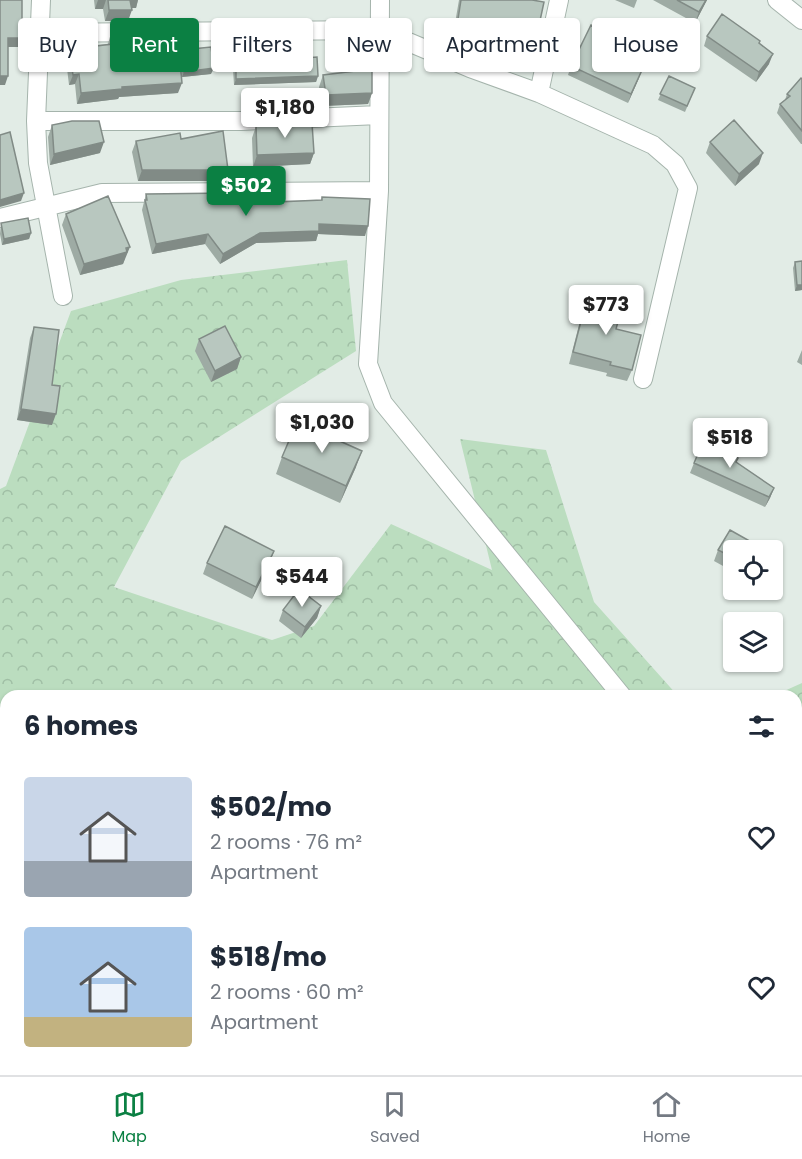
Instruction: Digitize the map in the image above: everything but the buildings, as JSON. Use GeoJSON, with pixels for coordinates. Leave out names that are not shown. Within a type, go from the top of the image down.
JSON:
{"type":"FeatureCollection","features":[{"type":"Feature","properties":{"kind":"street"},"geometry":{"type":"LineString","coordinates":[[40,18],[41,0]]}},
{"type":"Feature","properties":{"kind":"street"},"geometry":{"type":"LineString","coordinates":[[380,0],[380,18]]}},
{"type":"Feature","properties":{"kind":"street"},"geometry":{"type":"LineString","coordinates":[[539,93],[559,0]]}},
{"type":"Feature","properties":{"kind":"street"},"geometry":{"type":"LineString","coordinates":[[777,0],[802,20]]}},
{"type":"Feature","properties":{"kind":"street"},"geometry":{"type":"LineString","coordinates":[[98,32],[325,30]]}},
{"type":"Feature","properties":{"kind":"street"},"geometry":{"type":"LineString","coordinates":[[412,44],[539,93],[653,145],[675,164],[688,188],[643,379]]}},
{"type":"Feature","properties":{"kind":"street"},"geometry":{"type":"LineString","coordinates":[[38,72],[36,121],[38,163],[63,296]]}},
{"type":"Feature","properties":{"kind":"street"},"geometry":{"type":"LineString","coordinates":[[380,72],[378,191],[368,364],[383,403],[617,690]]}},
{"type":"Feature","properties":{"kind":"street"},"geometry":{"type":"LineString","coordinates":[[36,121],[241,121],[379,115]]}},
{"type":"Feature","properties":{"kind":"street"},"geometry":{"type":"LineString","coordinates":[[0,218],[102,193],[378,191]]}},
{"type":"Feature","properties":{"kind":"green space"},"geometry":{"type":"Polygon","coordinates":[[[347,260],[356,351],[181,461],[114,587],[272,640],[314,626],[391,524],[492,570],[460,439],[546,450],[594,602],[673,690],[0,690],[0,489],[6,486],[71,311],[181,280],[347,260]]]}},
{"type":"Feature","properties":{"kind":"green space"},"geometry":{"type":"Polygon","coordinates":[[[802,683],[802,690],[786,690],[802,683]]]}}]}
